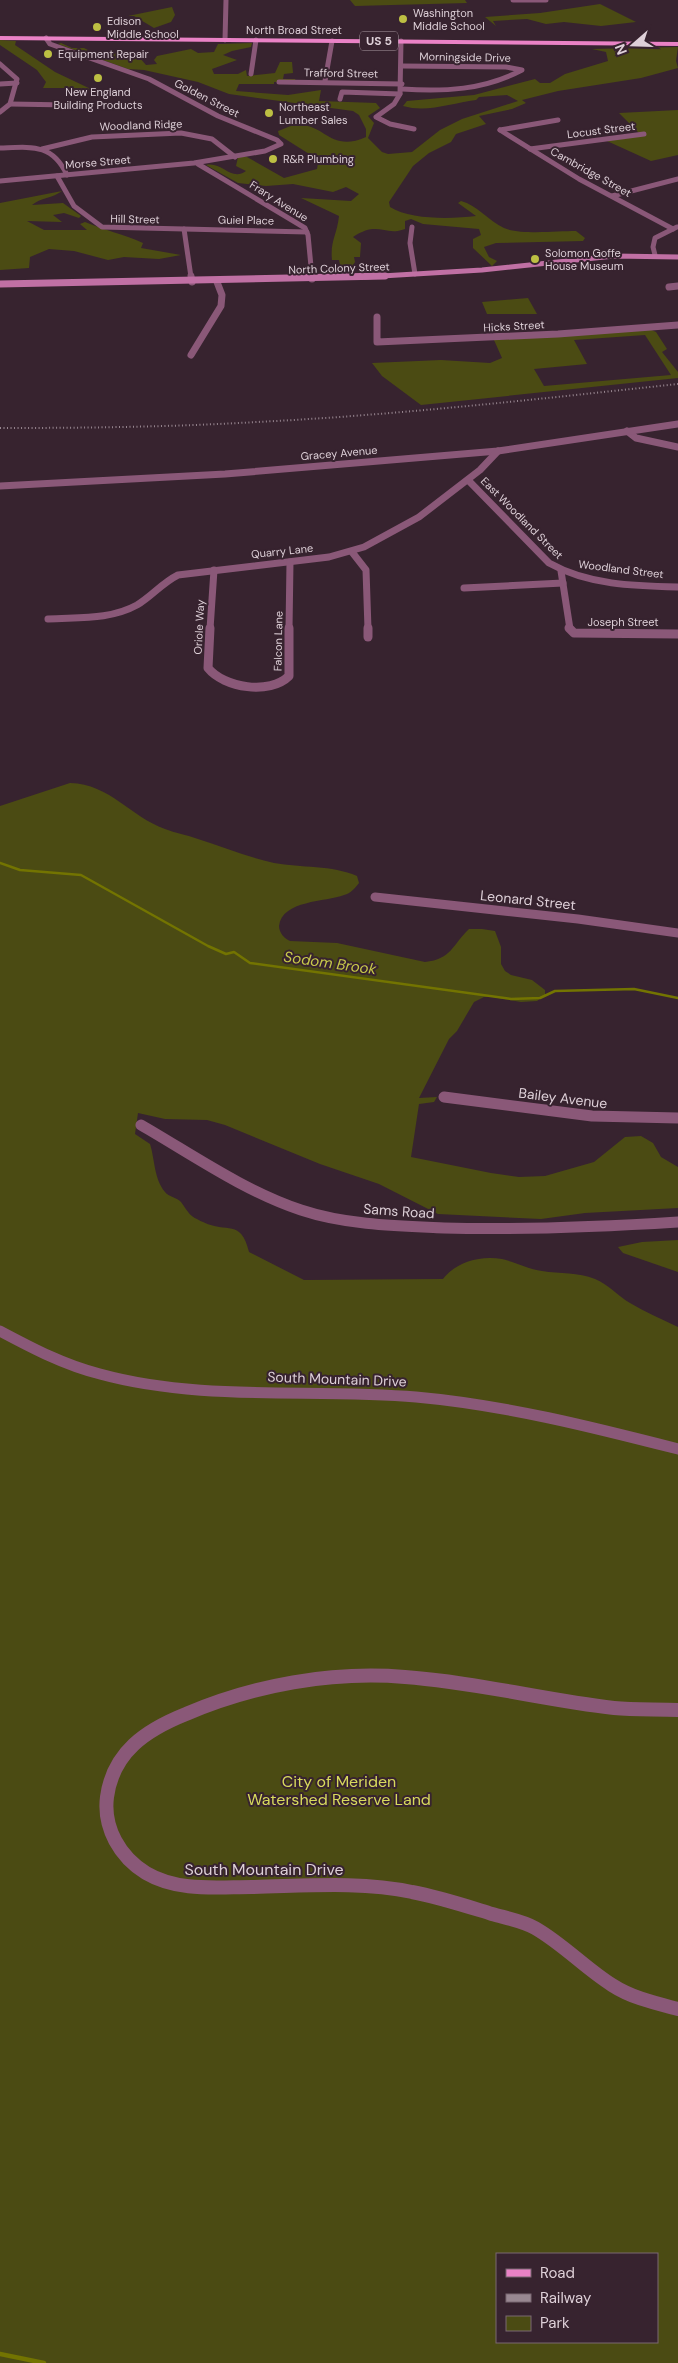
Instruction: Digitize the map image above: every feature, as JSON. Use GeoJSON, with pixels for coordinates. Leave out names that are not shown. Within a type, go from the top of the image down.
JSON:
{"type":"FeatureCollection","features":[{"type":"Feature","properties":{"kind":"main road","name":"North Broad Street"},"geometry":{"type":"LineString","coordinates":[[0,38],[678,44]]}},
{"type":"Feature","properties":{"kind":"main road","name":"North Colony Street"},"geometry":{"type":"LineString","coordinates":[[0,284],[312,279],[415,274],[601,257],[656,255],[678,257]]}},
{"type":"Feature","properties":{"kind":"street"},"geometry":{"type":"LineString","coordinates":[[225,40],[226,0]]}},
{"type":"Feature","properties":{"kind":"street"},"geometry":{"type":"LineString","coordinates":[[513,0],[546,0]]}},
{"type":"Feature","properties":{"kind":"street","name":"Golden Street"},"geometry":{"type":"LineString","coordinates":[[46,38],[50,44],[148,79],[220,117],[276,140],[281,144],[275,148],[198,164]]}},
{"type":"Feature","properties":{"kind":"street"},"geometry":{"type":"LineString","coordinates":[[251,74],[256,40]]}},
{"type":"Feature","properties":{"kind":"street"},"geometry":{"type":"LineString","coordinates":[[325,82],[332,41]]}},
{"type":"Feature","properties":{"kind":"street"},"geometry":{"type":"LineString","coordinates":[[401,42],[401,89],[394,104],[376,117],[390,124],[414,129]]}},
{"type":"Feature","properties":{"kind":"street"},"geometry":{"type":"LineString","coordinates":[[0,64],[15,75],[17,83],[10,104],[0,112]]}},
{"type":"Feature","properties":{"kind":"street","name":"Morningside Drive"},"geometry":{"type":"LineString","coordinates":[[401,89],[456,89],[491,82],[522,70],[515,67],[402,66]]}},
{"type":"Feature","properties":{"kind":"street","name":"Trafford Street"},"geometry":{"type":"LineString","coordinates":[[279,82],[325,82],[401,89]]}},
{"type":"Feature","properties":{"kind":"street"},"geometry":{"type":"LineString","coordinates":[[0,84],[17,83]]}},
{"type":"Feature","properties":{"kind":"street"},"geometry":{"type":"LineString","coordinates":[[340,99],[342,92],[401,89]]}},
{"type":"Feature","properties":{"kind":"street"},"geometry":{"type":"LineString","coordinates":[[10,104],[69,105]]}},
{"type":"Feature","properties":{"kind":"street","name":"Cambridge Street"},"geometry":{"type":"LineString","coordinates":[[558,120],[500,130],[574,176],[675,228]]}},
{"type":"Feature","properties":{"kind":"street","name":"Woodland Ridge"},"geometry":{"type":"LineString","coordinates":[[0,148],[42,149],[92,137],[181,134],[212,139],[235,157]]}},
{"type":"Feature","properties":{"kind":"street","name":"Locust Street"},"geometry":{"type":"LineString","coordinates":[[530,149],[644,134]]}},
{"type":"Feature","properties":{"kind":"street"},"geometry":{"type":"LineString","coordinates":[[42,149],[56,155],[62,162],[67,175]]}},
{"type":"Feature","properties":{"kind":"street","name":"Morse Street"},"geometry":{"type":"LineString","coordinates":[[0,181],[198,164]]}},
{"type":"Feature","properties":{"kind":"street","name":"Frary Avenue"},"geometry":{"type":"LineString","coordinates":[[198,164],[298,222],[308,232],[312,279]]}},
{"type":"Feature","properties":{"kind":"street","name":"Hill Street"},"geometry":{"type":"LineString","coordinates":[[56,176],[74,206],[97,226],[113,229],[184,229]]}},
{"type":"Feature","properties":{"kind":"street"},"geometry":{"type":"LineString","coordinates":[[612,196],[678,179]]}},
{"type":"Feature","properties":{"kind":"street"},"geometry":{"type":"LineString","coordinates":[[412,227],[410,244],[415,274]]}},
{"type":"Feature","properties":{"kind":"street"},"geometry":{"type":"LineString","coordinates":[[656,255],[653,247],[654,238],[675,228]]}},
{"type":"Feature","properties":{"kind":"street"},"geometry":{"type":"LineString","coordinates":[[184,229],[192,282]]}},
{"type":"Feature","properties":{"kind":"street","name":"Guiel Place"},"geometry":{"type":"LineString","coordinates":[[184,229],[308,232]]}},
{"type":"Feature","properties":{"kind":"street"},"geometry":{"type":"LineString","coordinates":[[191,355],[221,306],[222,295],[217,282]]}},
{"type":"Feature","properties":{"kind":"street"},"geometry":{"type":"LineString","coordinates":[[669,287],[678,286]]}},
{"type":"Feature","properties":{"kind":"street","name":"Hicks Street"},"geometry":{"type":"LineString","coordinates":[[376,317],[377,342],[577,333],[678,325]]}},
{"type":"Feature","properties":{"kind":"street","name":"Gracey Avenue"},"geometry":{"type":"LineString","coordinates":[[0,486],[225,474],[498,451],[678,424]]}},
{"type":"Feature","properties":{"kind":"street"},"geometry":{"type":"LineString","coordinates":[[627,431],[636,438],[678,447]]}},
{"type":"Feature","properties":{"kind":"street","name":"Quarry Lane"},"geometry":{"type":"LineString","coordinates":[[48,619],[121,612],[137,606],[170,578],[188,573],[290,562],[352,552],[419,517],[468,480],[498,451]]}},
{"type":"Feature","properties":{"kind":"street","name":"East Woodland Street"},"geometry":{"type":"LineString","coordinates":[[468,480],[549,564],[561,571]]}},
{"type":"Feature","properties":{"kind":"street"},"geometry":{"type":"LineString","coordinates":[[352,552],[366,570],[368,637]]}},
{"type":"Feature","properties":{"kind":"street","name":"Falcon Lane"},"geometry":{"type":"LineString","coordinates":[[249,685],[275,686],[282,684],[289,676],[290,562]]}},
{"type":"Feature","properties":{"kind":"street","name":"Oriole Way"},"geometry":{"type":"LineString","coordinates":[[214,570],[208,668],[210,672],[220,679],[249,685]]}},
{"type":"Feature","properties":{"kind":"street","name":"Joseph Street"},"geometry":{"type":"LineString","coordinates":[[561,571],[568,627],[574,632],[678,634]]}},
{"type":"Feature","properties":{"kind":"street","name":"Woodland Street"},"geometry":{"type":"LineString","coordinates":[[561,571],[618,582],[678,587]]}},
{"type":"Feature","properties":{"kind":"street","name":"Woodland Street"},"geometry":{"type":"LineString","coordinates":[[464,588],[563,584]]}},
{"type":"Feature","properties":{"kind":"street","name":"Leonard Street"},"geometry":{"type":"LineString","coordinates":[[375,897],[578,919],[678,933]]}},
{"type":"Feature","properties":{"kind":"street","name":"Bailey Avenue"},"geometry":{"type":"LineString","coordinates":[[444,1097],[592,1116],[678,1118]]}},
{"type":"Feature","properties":{"kind":"street","name":"Sams Road"},"geometry":{"type":"LineString","coordinates":[[141,1125],[254,1191],[302,1210],[340,1219],[393,1226],[514,1230],[569,1229],[678,1222]]}},
{"type":"Feature","properties":{"kind":"street","name":"South Mountain Drive"},"geometry":{"type":"LineString","coordinates":[[0,1331],[45,1356],[72,1367],[127,1382],[184,1389],[374,1394],[454,1401],[528,1412],[678,1449]]}},
{"type":"Feature","properties":{"kind":"street","name":"South Mountain Drive"},"geometry":{"type":"LineString","coordinates":[[678,1710],[648,1710],[591,1705],[406,1677],[373,1675],[310,1680],[246,1693],[211,1704],[154,1728],[139,1738],[118,1762],[110,1778],[106,1796],[106,1815],[112,1836],[123,1854],[140,1870],[159,1879],[179,1886],[200,1887],[359,1886],[410,1891],[439,1898],[532,1926],[555,1941],[589,1969],[615,1987],[638,1998],[678,2009]]}},
{"type":"Feature","properties":{"kind":"green space"},"geometry":{"type":"Polygon","coordinates":[[[350,0],[465,0],[467,3],[355,6],[350,0]]]}},
{"type":"Feature","properties":{"kind":"green space"},"geometry":{"type":"Polygon","coordinates":[[[600,4],[636,22],[601,26],[564,22],[546,24],[527,19],[493,21],[496,26],[485,17],[540,13],[600,4]]]}},
{"type":"Feature","properties":{"kind":"green space"},"geometry":{"type":"Polygon","coordinates":[[[172,7],[175,15],[171,22],[154,28],[134,16],[128,16],[172,7]]]}},
{"type":"Feature","properties":{"kind":"green space"},"geometry":{"type":"Polygon","coordinates":[[[0,40],[16,41],[15,45],[55,72],[95,91],[73,88],[43,88],[46,82],[37,70],[0,45],[0,40]]]}},
{"type":"Feature","properties":{"kind":"green space"},"geometry":{"type":"Polygon","coordinates":[[[61,43],[72,48],[84,48],[98,55],[125,52],[125,55],[139,57],[146,65],[157,64],[154,60],[157,56],[191,49],[198,53],[214,52],[218,44],[252,43],[251,47],[223,55],[237,60],[212,69],[214,74],[238,74],[246,70],[247,76],[275,73],[280,62],[292,62],[293,73],[284,74],[283,79],[295,79],[296,81],[274,82],[274,84],[239,84],[236,91],[288,95],[321,90],[319,101],[376,103],[380,108],[368,116],[374,123],[368,138],[382,152],[388,154],[412,152],[440,130],[462,119],[518,101],[507,95],[479,97],[476,100],[440,107],[412,108],[403,106],[407,101],[474,95],[535,79],[540,83],[550,83],[565,74],[608,61],[606,52],[592,49],[678,47],[676,61],[678,68],[641,78],[558,91],[522,100],[526,103],[512,109],[479,116],[486,124],[456,134],[451,142],[429,153],[413,166],[389,202],[390,207],[398,211],[420,216],[455,218],[476,216],[458,203],[461,201],[472,206],[504,228],[529,232],[576,231],[585,238],[583,241],[496,243],[484,247],[489,257],[497,261],[492,266],[473,248],[473,239],[481,235],[479,229],[423,224],[411,219],[405,221],[405,229],[392,231],[375,229],[362,232],[353,237],[361,243],[360,257],[354,257],[355,262],[353,265],[356,269],[341,269],[339,260],[332,260],[333,243],[339,216],[301,198],[351,201],[359,194],[346,187],[333,192],[293,184],[266,186],[238,183],[206,165],[217,166],[231,173],[241,174],[246,171],[236,166],[238,157],[247,157],[284,178],[317,169],[318,163],[314,157],[279,135],[278,131],[295,125],[307,126],[315,128],[336,140],[344,142],[354,141],[366,137],[366,129],[359,115],[353,111],[229,94],[198,82],[144,70],[128,69],[58,44],[61,43]]]}},
{"type":"Feature","properties":{"kind":"green space"},"geometry":{"type":"Polygon","coordinates":[[[678,110],[678,155],[651,161],[607,141],[642,136],[619,113],[678,110]]]}},
{"type":"Feature","properties":{"kind":"green space"},"geometry":{"type":"Polygon","coordinates":[[[62,191],[32,205],[63,203],[81,216],[79,218],[64,213],[53,215],[62,222],[27,221],[44,230],[87,230],[80,224],[85,222],[143,243],[141,248],[181,255],[159,259],[124,257],[108,260],[74,251],[49,249],[30,257],[29,268],[0,270],[0,203],[62,191]]]}},
{"type":"Feature","properties":{"kind":"green space"},"geometry":{"type":"Polygon","coordinates":[[[528,298],[537,314],[487,314],[482,302],[528,298]]]}},
{"type":"Feature","properties":{"kind":"green space"},"geometry":{"type":"Polygon","coordinates":[[[647,328],[656,332],[667,349],[662,352],[678,372],[678,378],[421,405],[382,376],[372,363],[441,360],[490,363],[502,358],[494,340],[647,328]],[[645,335],[574,340],[587,364],[534,369],[544,386],[671,375],[645,335]]]}},
{"type":"Feature","properties":{"kind":"green space","name":"City of Meriden Watershed Reserve Land"},"geometry":{"type":"Polygon","coordinates":[[[70,783],[97,789],[153,824],[255,858],[284,865],[327,868],[357,876],[359,883],[349,893],[306,903],[288,911],[282,917],[279,926],[280,931],[290,941],[337,943],[425,962],[441,958],[451,950],[469,929],[495,931],[501,947],[501,964],[505,971],[511,975],[532,980],[545,990],[545,995],[537,1001],[521,1002],[484,997],[474,1002],[457,1031],[449,1039],[419,1098],[437,1097],[434,1102],[419,1104],[411,1157],[519,1177],[545,1176],[594,1162],[625,1137],[641,1136],[653,1143],[661,1157],[678,1167],[678,1208],[585,1213],[541,1219],[438,1214],[379,1184],[320,1164],[225,1125],[207,1120],[165,1119],[138,1113],[135,1134],[150,1144],[161,1187],[167,1194],[181,1202],[192,1216],[212,1225],[237,1231],[246,1241],[249,1252],[304,1280],[443,1279],[455,1268],[469,1261],[485,1258],[502,1259],[537,1270],[576,1274],[595,1279],[630,1303],[678,1327],[678,2363],[0,2363],[0,806],[70,783]]]}},
{"type":"Feature","properties":{"kind":"green space"},"geometry":{"type":"Polygon","coordinates":[[[678,1240],[678,1272],[623,1253],[618,1247],[642,1242],[678,1240]]]}},
{"type":"Feature","properties":{"kind":"waterway","name":"Sodom Brook"},"geometry":{"type":"LineString","coordinates":[[0,863],[20,870],[81,875],[208,946],[226,954],[234,952],[250,963],[511,999],[540,998],[555,991],[634,989],[678,998]]}},
{"type":"Feature","properties":{"kind":"waterway"},"geometry":{"type":"LineString","coordinates":[[0,2354],[44,2363]]}},
{"type":"Feature","properties":{"kind":"railway"},"geometry":{"type":"LineString","coordinates":[[0,428],[161,426],[310,419],[468,406],[678,384]]}},
{"type":"Feature","properties":{"kind":"place","name":"Washington Middle School"},"geometry":{"type":"Point","coordinates":[403,19]}},
{"type":"Feature","properties":{"kind":"place","name":"Edison Middle School"},"geometry":{"type":"Point","coordinates":[97,27]}},
{"type":"Feature","properties":{"kind":"place","name":"Equipment Repair"},"geometry":{"type":"Point","coordinates":[48,54]}},
{"type":"Feature","properties":{"kind":"place","name":"New England Building Products"},"geometry":{"type":"Point","coordinates":[98,78]}},
{"type":"Feature","properties":{"kind":"place","name":"Northeast Lumber Sales"},"geometry":{"type":"Point","coordinates":[269,113]}},
{"type":"Feature","properties":{"kind":"place","name":"R&R Plumbing"},"geometry":{"type":"Point","coordinates":[273,159]}},
{"type":"Feature","properties":{"kind":"place","name":"Solomon Goffe House Museum"},"geometry":{"type":"Point","coordinates":[535,259]}}]}
